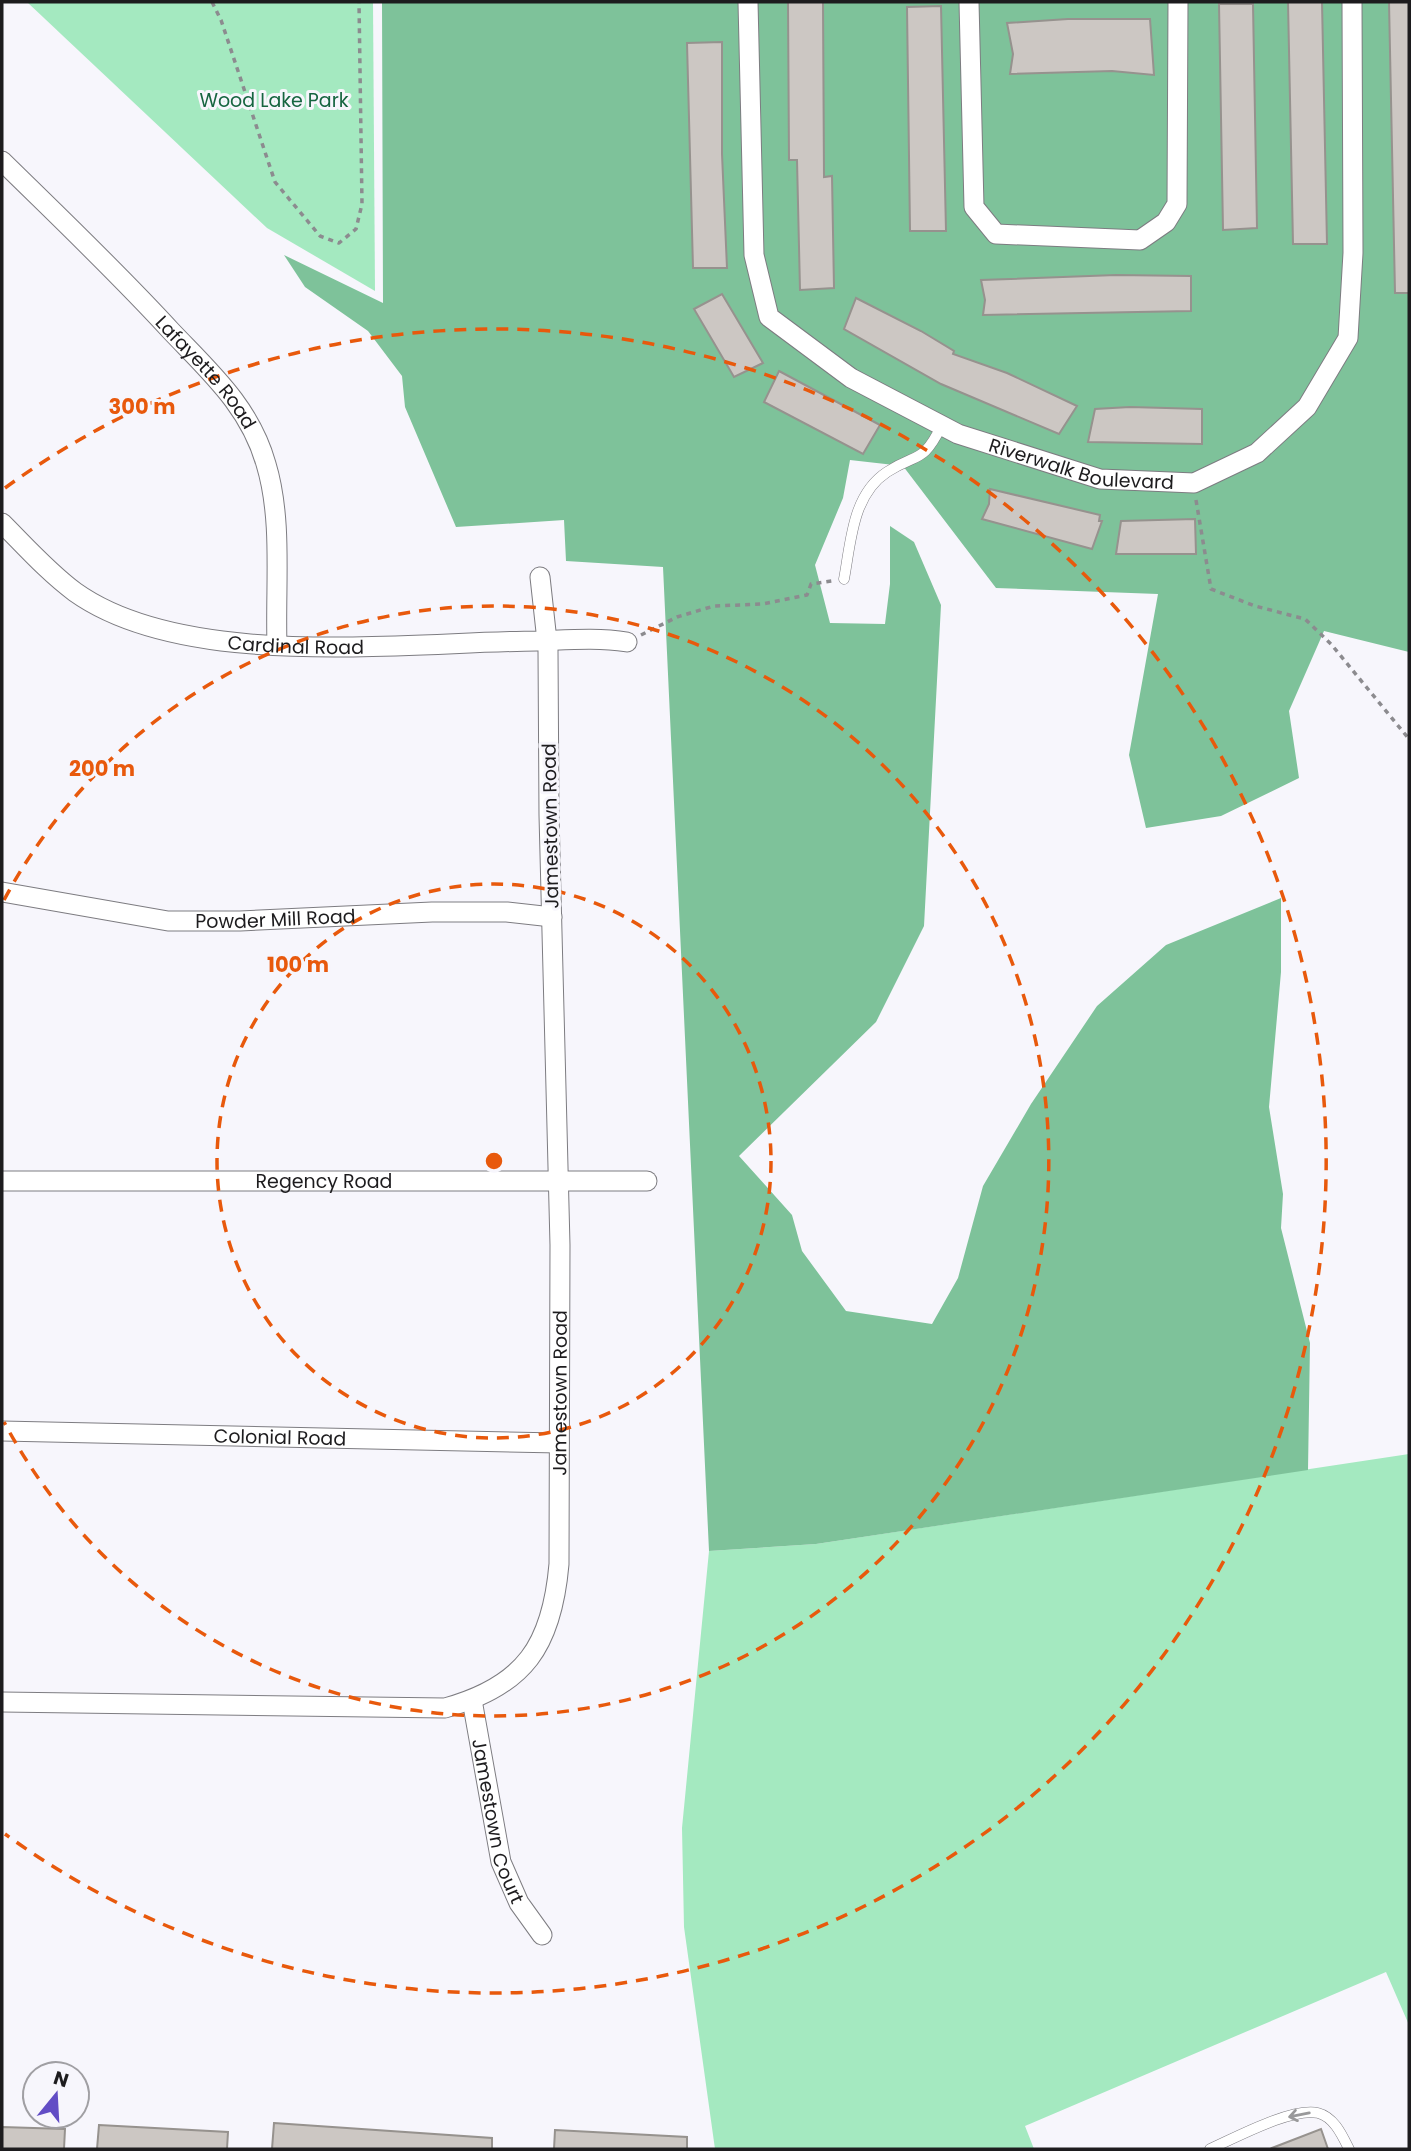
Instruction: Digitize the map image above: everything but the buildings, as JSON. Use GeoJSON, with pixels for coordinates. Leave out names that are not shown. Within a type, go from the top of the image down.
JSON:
{"type":"FeatureCollection","features":[{"type":"Feature","properties":{"kind":"street","name":"Riverwalk Boulevard"},"geometry":{"type":"LineString","coordinates":[[748,2],[754,255],[769,317],[851,378],[958,434],[1101,479],[1194,482],[1257,453],[1307,407],[1348,338],[1353,253],[1352,2]]}},
{"type":"Feature","properties":{"kind":"street"},"geometry":{"type":"LineString","coordinates":[[969,2],[974,206],[996,234],[1140,240],[1166,222],[1177,204],[1178,2]]}},
{"type":"Feature","properties":{"kind":"street","name":"Lafayette Road"},"geometry":{"type":"LineString","coordinates":[[2,161],[133,289],[218,379],[247,416],[263,453],[272,492],[277,645]]}},
{"type":"Feature","properties":{"kind":"street","name":"Cardinal Road"},"geometry":{"type":"LineString","coordinates":[[2,523],[76,592],[119,615],[190,638],[277,645],[362,646],[547,640],[626,642]]}},
{"type":"Feature","properties":{"kind":"street","name":"Jamestown Road"},"geometry":{"type":"LineString","coordinates":[[2,1702],[445,1708],[472,1700],[515,1675],[532,1658],[545,1636],[553,1611],[558,1576],[558,1180],[547,640],[540,577]]}},
{"type":"Feature","properties":{"kind":"street","name":"Powder Mill Road"},"geometry":{"type":"LineString","coordinates":[[2,892],[168,921],[240,921],[432,912],[507,912],[552,917]]}},
{"type":"Feature","properties":{"kind":"street","name":"Regency Road"},"geometry":{"type":"LineString","coordinates":[[2,1181],[647,1181]]}},
{"type":"Feature","properties":{"kind":"street","name":"Colonial Road"},"geometry":{"type":"LineString","coordinates":[[2,1432],[559,1443]]}},
{"type":"Feature","properties":{"kind":"street","name":"Jamestown Court"},"geometry":{"type":"LineString","coordinates":[[472,1700],[501,1862],[519,1903],[542,1935]]}},
{"type":"Feature","properties":{"kind":"lane"},"geometry":{"type":"LineString","coordinates":[[844,579],[858,511],[868,489],[887,472],[921,457],[942,425]]}},
{"type":"Feature","properties":{"kind":"lane"},"geometry":{"type":"LineString","coordinates":[[1210,2149],[1292,2115],[1308,2113],[1328,2118],[1349,2149]]}},
{"type":"Feature","properties":{"kind":"path"},"geometry":{"type":"LineString","coordinates":[[212,2],[221,19],[275,181],[320,236],[339,243],[356,229],[362,204],[359,2]]}},
{"type":"Feature","properties":{"kind":"path"},"geometry":{"type":"LineString","coordinates":[[1194,482],[1211,589],[1255,606],[1305,620],[1331,644],[1409,739]]}},
{"type":"Feature","properties":{"kind":"path"},"geometry":{"type":"LineString","coordinates":[[626,642],[677,617],[714,606],[764,604],[807,596],[811,584],[844,579]]}},
{"type":"Feature","properties":{"kind":"green space","name":"Wood Lake Park"},"geometry":{"type":"Polygon","coordinates":[[[27,2],[373,2],[375,291],[267,228],[27,2]]]}},
{"type":"Feature","properties":{"kind":"green space"},"geometry":{"type":"Polygon","coordinates":[[[382,2],[1409,2],[1409,652],[1324,631],[1289,711],[1299,778],[1221,816],[1146,828],[1129,755],[1158,594],[996,588],[903,466],[850,460],[843,498],[815,565],[830,623],[885,624],[890,584],[890,526],[914,542],[941,605],[924,926],[876,1022],[739,1156],[792,1215],[802,1251],[846,1311],[932,1324],[958,1278],[983,1186],[1031,1104],[1097,1006],[1166,945],[1281,898],[1281,972],[1269,1107],[1283,1194],[1281,1228],[1310,1343],[1308,1470],[816,1544],[709,1551],[663,567],[566,561],[564,520],[456,527],[405,407],[402,376],[368,331],[305,287],[284,255],[383,303],[382,2]]]}},
{"type":"Feature","properties":{"kind":"green space"},"geometry":{"type":"Polygon","coordinates":[[[1409,1454],[1409,2025],[1386,1972],[1025,2126],[1034,2149],[715,2149],[684,1927],[682,1828],[709,1551],[816,1544],[1409,1454]]]}}]}
